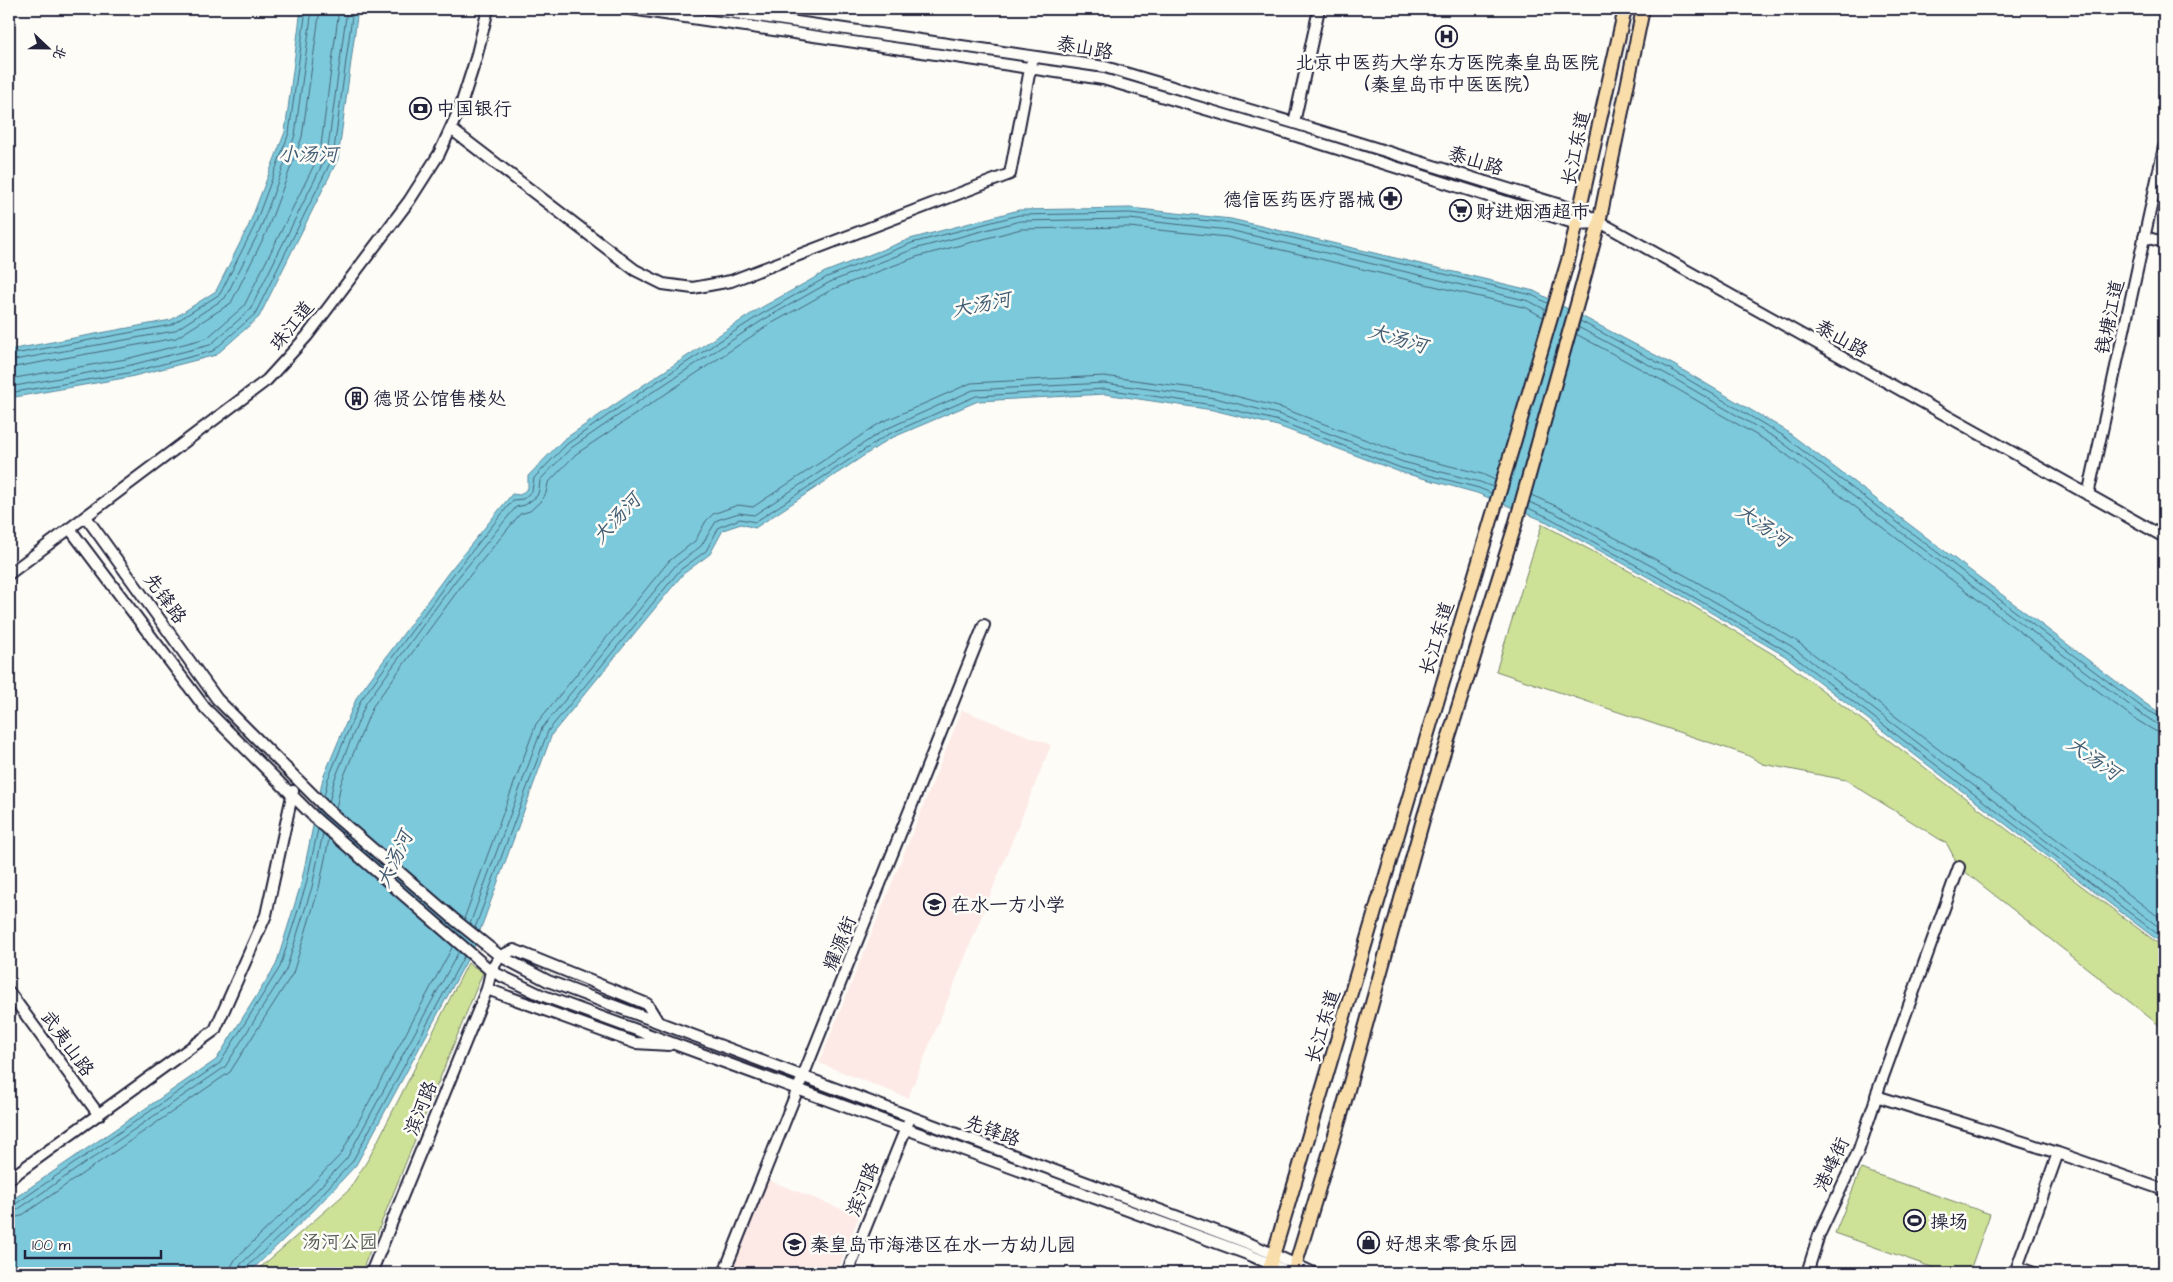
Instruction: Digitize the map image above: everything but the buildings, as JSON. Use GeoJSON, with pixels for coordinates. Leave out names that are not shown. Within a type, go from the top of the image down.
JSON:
{"type":"FeatureCollection","features":[{"type":"Feature","properties":{"kind":"main road","name":"长江东道"},"geometry":{"type":"LineString","coordinates":[[1271,1264],[1577,224],[1625,9]]}},
{"type":"Feature","properties":{"kind":"main road","name":"长江东道"},"geometry":{"type":"LineString","coordinates":[[1293,1270],[1341,1115],[1424,816],[1514,529],[1579,297],[1599,223],[1643,9]]}},
{"type":"Feature","properties":{"kind":"street","name":"珠江道"},"geometry":{"type":"LineString","coordinates":[[9,574],[267,380],[287,360],[409,202],[439,154],[460,108],[476,58],[488,9]]}},
{"type":"Feature","properties":{"kind":"street"},"geometry":{"type":"LineString","coordinates":[[631,9],[1102,80],[1290,134],[1577,224],[1599,223]]}},
{"type":"Feature","properties":{"kind":"street","name":"泰山路"},"geometry":{"type":"LineString","coordinates":[[708,9],[1105,67],[1580,211],[2164,537]]}},
{"type":"Feature","properties":{"kind":"street"},"geometry":{"type":"LineString","coordinates":[[1294,123],[1319,9]]}},
{"type":"Feature","properties":{"kind":"street"},"geometry":{"type":"LineString","coordinates":[[451,129],[597,243],[635,270],[664,284],[693,288],[731,281],[1010,174],[1032,56]]}},
{"type":"Feature","properties":{"kind":"street","name":"钱塘江道"},"geometry":{"type":"LineString","coordinates":[[2088,495],[2164,147]]}},
{"type":"Feature","properties":{"kind":"street"},"geometry":{"type":"LineString","coordinates":[[2144,237],[2164,242]]}},
{"type":"Feature","properties":{"kind":"street","name":"先锋路"},"geometry":{"type":"LineString","coordinates":[[86,517],[217,699],[328,810],[500,956],[548,981],[910,1118],[1271,1264],[1314,1273]]}},
{"type":"Feature","properties":{"kind":"street"},"geometry":{"type":"LineString","coordinates":[[70,529],[206,708],[315,818],[491,971],[541,995],[1271,1264]]}},
{"type":"Feature","properties":{"kind":"street","name":"耀源街"},"geometry":{"type":"LineString","coordinates":[[724,1273],[799,1091],[984,625]]}},
{"type":"Feature","properties":{"kind":"street"},"geometry":{"type":"LineString","coordinates":[[9,1178],[215,1030],[266,915],[297,778]]}},
{"type":"Feature","properties":{"kind":"street","name":"港峰街"},"geometry":{"type":"LineString","coordinates":[[1807,1273],[1819,1235],[1858,1152],[1876,1096],[1959,867]]}},
{"type":"Feature","properties":{"kind":"street"},"geometry":{"type":"LineString","coordinates":[[500,956],[514,950],[647,1004],[658,1022]]}},
{"type":"Feature","properties":{"kind":"street","name":"滨河路"},"geometry":{"type":"LineString","coordinates":[[371,1273],[487,989],[491,971],[500,956]]}},
{"type":"Feature","properties":{"kind":"street"},"geometry":{"type":"LineString","coordinates":[[487,989],[635,1043],[682,1046]]}},
{"type":"Feature","properties":{"kind":"street","name":"武夷山路"},"geometry":{"type":"LineString","coordinates":[[9,992],[99,1115]]}},
{"type":"Feature","properties":{"kind":"street"},"geometry":{"type":"LineString","coordinates":[[1876,1096],[2058,1153],[2164,1190]]}},
{"type":"Feature","properties":{"kind":"street","name":"滨河路"},"geometry":{"type":"LineString","coordinates":[[847,1273],[910,1118]]}},
{"type":"Feature","properties":{"kind":"street"},"geometry":{"type":"LineString","coordinates":[[2034,1273],[2016,1270],[2058,1153]]}},
{"type":"Feature","properties":{"kind":"shaded area","name":"在水一方小学"},"geometry":{"type":"Polygon","coordinates":[[[962,710],[1051,745],[908,1098],[819,1063],[962,710]]]}},
{"type":"Feature","properties":{"kind":"shaded area","name":"秦皇岛市海港区在水一方幼儿园"},"geometry":{"type":"Polygon","coordinates":[[[766,1179],[859,1216],[837,1273],[728,1273],[766,1179]]]}},
{"type":"Feature","properties":{"kind":"green space"},"geometry":{"type":"Polygon","coordinates":[[[1542,524],[1681,599],[1781,659],[2164,948],[2164,1029],[1959,867],[1947,844],[1846,780],[1763,764],[1747,755],[1496,671],[1542,524]]]}},
{"type":"Feature","properties":{"kind":"green space","name":"汤河公园"},"geometry":{"type":"Polygon","coordinates":[[[468,963],[483,972],[361,1273],[254,1273],[348,1191],[369,1158],[468,963]]]}},
{"type":"Feature","properties":{"kind":"green space","name":"操场"},"geometry":{"type":"Polygon","coordinates":[[[1861,1169],[1990,1214],[1969,1273],[1948,1273],[1835,1233],[1861,1169]]]}},
{"type":"Feature","properties":{"kind":"water","name":"小汤河"},"geometry":{"type":"Polygon","coordinates":[[[301,9],[358,9],[338,159],[259,317],[216,355],[130,377],[9,398],[9,350],[171,320],[216,291],[249,225],[285,132],[301,9]]]}},
{"type":"Feature","properties":{"kind":"water","name":"大汤河"},"geometry":{"type":"Polygon","coordinates":[[[1130,208],[1231,219],[1534,291],[1674,365],[1785,430],[2146,704],[2164,715],[2164,945],[1785,656],[1681,595],[1547,522],[1477,493],[1400,472],[1278,426],[1213,410],[1105,394],[978,401],[889,439],[755,528],[741,524],[723,530],[710,554],[683,574],[552,734],[474,947],[356,1165],[314,1210],[256,1266],[247,1273],[9,1273],[9,1202],[216,1060],[276,965],[301,884],[323,778],[357,697],[448,573],[512,494],[520,495],[528,488],[528,476],[563,440],[757,310],[825,272],[910,239],[1019,210],[1130,208]]]}},
{"type":"Feature","properties":{"kind":"place","name":"北京中医药大学东方医院秦皇岛医院 (秦皇岛市中医医院)"},"geometry":{"type":"Point","coordinates":[1447,36]}},
{"type":"Feature","properties":{"kind":"place","name":"中国银行"},"geometry":{"type":"Point","coordinates":[420,108]}},
{"type":"Feature","properties":{"kind":"place","name":"德信医药医疗器械"},"geometry":{"type":"Point","coordinates":[1391,199]}},
{"type":"Feature","properties":{"kind":"place","name":"财进烟酒超市"},"geometry":{"type":"Point","coordinates":[1460,211]}},
{"type":"Feature","properties":{"kind":"place","name":"德贤公馆售楼处"},"geometry":{"type":"Point","coordinates":[357,398]}},
{"type":"Feature","properties":{"kind":"place","name":"在水一方小学"},"geometry":{"type":"Point","coordinates":[935,904]}},
{"type":"Feature","properties":{"kind":"place","name":"操场"},"geometry":{"type":"Point","coordinates":[1914,1221]}},
{"type":"Feature","properties":{"kind":"place","name":"好想来零食乐园"},"geometry":{"type":"Point","coordinates":[1369,1243]}},
{"type":"Feature","properties":{"kind":"place","name":"秦皇岛市海港区在水一方幼儿园"},"geometry":{"type":"Point","coordinates":[794,1244]}}]}
